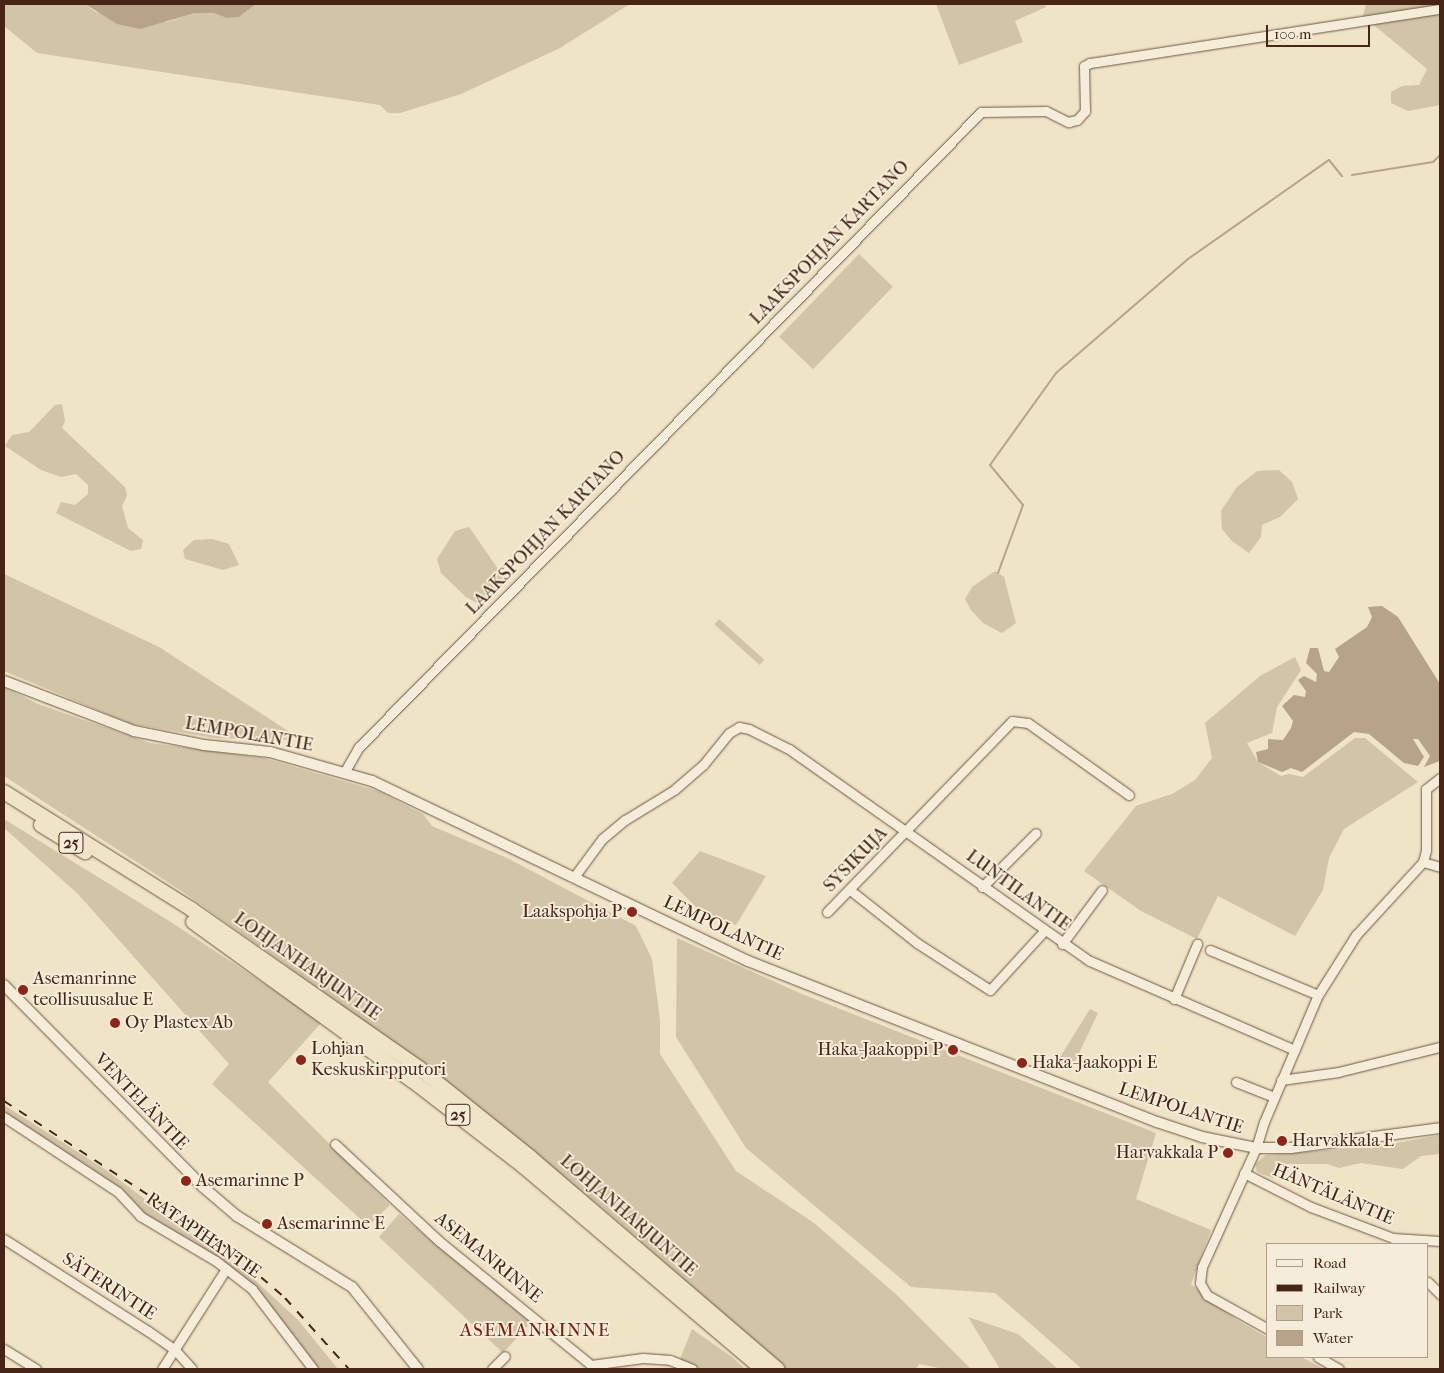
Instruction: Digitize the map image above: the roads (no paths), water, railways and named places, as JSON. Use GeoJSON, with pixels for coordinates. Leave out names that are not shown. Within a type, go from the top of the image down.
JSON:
{"type":"FeatureCollection","features":[{"type":"Feature","properties":{"kind":"highway"},"geometry":{"type":"LineString","coordinates":[[4,782],[51,813],[68,830]]}},
{"type":"Feature","properties":{"kind":"highway","name":"LOHJANHARJUNTIE"},"geometry":{"type":"LineString","coordinates":[[4,792],[68,830],[191,909],[419,1068],[538,1164],[778,1369]]}},
{"type":"Feature","properties":{"kind":"highway","name":"LOHJANHARJUNTIE"},"geometry":{"type":"LineString","coordinates":[[4,803],[186,916],[413,1081],[524,1166],[762,1369]]}},
{"type":"Feature","properties":{"kind":"street","name":"LAAKSPOHJAN KARTANO"},"geometry":{"type":"LineString","coordinates":[[345,771],[359,747],[981,112],[1046,111],[1068,122],[1077,120],[1085,111],[1084,66],[1090,63],[1440,9]]}},
{"type":"Feature","properties":{"kind":"street","name":"LEMPOLANTIE"},"geometry":{"type":"LineString","coordinates":[[4,681],[134,731],[204,745],[270,752],[345,771],[419,801],[748,961],[1156,1122],[1256,1148],[1318,1145],[1440,1128]]}},
{"type":"Feature","properties":{"kind":"street","name":"SYSIKUJA"},"geometry":{"type":"LineString","coordinates":[[827,912],[1012,722],[1028,723],[1129,795]]}},
{"type":"Feature","properties":{"kind":"street","name":"LUNTILANTIE"},"geometry":{"type":"LineString","coordinates":[[574,877],[602,839],[625,820],[674,790],[703,765],[729,733],[739,728],[789,749],[907,831],[1062,944],[1112,972],[1295,1050]]}},
{"type":"Feature","properties":{"kind":"street"},"geometry":{"type":"LineString","coordinates":[[1266,1328],[1207,1295],[1200,1283],[1202,1267],[1256,1148],[1274,1097],[1318,995],[1356,935],[1423,862],[1426,850],[1426,789],[1440,778]]}},
{"type":"Feature","properties":{"kind":"street"},"geometry":{"type":"LineString","coordinates":[[982,887],[1036,833]]}},
{"type":"Feature","properties":{"kind":"street"},"geometry":{"type":"LineString","coordinates":[[1423,862],[1440,868]]}},
{"type":"Feature","properties":{"kind":"street"},"geometry":{"type":"LineString","coordinates":[[850,890],[917,943],[990,990],[1044,931]]}},
{"type":"Feature","properties":{"kind":"street"},"geometry":{"type":"LineString","coordinates":[[1062,944],[1102,890]]}},
{"type":"Feature","properties":{"kind":"street"},"geometry":{"type":"LineString","coordinates":[[1174,999],[1196,944]]}},
{"type":"Feature","properties":{"kind":"street"},"geometry":{"type":"LineString","coordinates":[[1210,950],[1318,995]]}},
{"type":"Feature","properties":{"kind":"street","name":"VENTELÄNTIE"},"geometry":{"type":"LineString","coordinates":[[4,985],[151,1137],[223,1204],[352,1287],[418,1369]]}},
{"type":"Feature","properties":{"kind":"street"},"geometry":{"type":"LineString","coordinates":[[1281,1080],[1338,1072],[1440,1047]]}},
{"type":"Feature","properties":{"kind":"street"},"geometry":{"type":"LineString","coordinates":[[1236,1082],[1274,1097]]}},
{"type":"Feature","properties":{"kind":"street","name":"RATAPIHANTIE"},"geometry":{"type":"LineString","coordinates":[[4,1117],[118,1192],[140,1216],[226,1268],[252,1289],[313,1369]]}},
{"type":"Feature","properties":{"kind":"street","name":"ASEMANRINNE"},"geometry":{"type":"LineString","coordinates":[[335,1144],[439,1241],[591,1365],[643,1358],[670,1360],[692,1369]]}},
{"type":"Feature","properties":{"kind":"street","name":"HÄNTÄLÄNTIE"},"geometry":{"type":"LineString","coordinates":[[1244,1173],[1311,1207],[1394,1241],[1440,1240]]}},
{"type":"Feature","properties":{"kind":"street","name":"SÄTERINTIE"},"geometry":{"type":"LineString","coordinates":[[4,1239],[175,1350],[192,1369]]}},
{"type":"Feature","properties":{"kind":"street"},"geometry":{"type":"LineString","coordinates":[[162,1369],[226,1268]]}},
{"type":"Feature","properties":{"kind":"street"},"geometry":{"type":"LineString","coordinates":[[1429,1283],[1440,1294]]}},
{"type":"Feature","properties":{"kind":"street"},"geometry":{"type":"LineString","coordinates":[[4,1349],[36,1369]]}},
{"type":"Feature","properties":{"kind":"street"},"geometry":{"type":"LineString","coordinates":[[492,1369],[505,1356]]}},
{"type":"Feature","properties":{"kind":"street"},"geometry":{"type":"LineString","coordinates":[[1320,1358],[1339,1369]]}},
{"type":"Feature","properties":{"kind":"water"},"geometry":{"type":"Polygon","coordinates":[[[85,4],[256,4],[239,17],[227,18],[213,13],[195,13],[140,29],[117,24],[85,4]]]}},
{"type":"Feature","properties":{"kind":"water"},"geometry":{"type":"Polygon","coordinates":[[[1382,606],[1398,617],[1440,684],[1440,761],[1424,767],[1430,756],[1418,739],[1413,739],[1424,757],[1418,766],[1404,763],[1369,734],[1354,732],[1302,772],[1291,768],[1282,772],[1258,762],[1256,752],[1268,749],[1268,739],[1283,740],[1291,728],[1293,721],[1282,706],[1294,695],[1305,697],[1306,691],[1298,680],[1304,676],[1316,682],[1317,674],[1306,663],[1310,648],[1318,648],[1324,671],[1329,672],[1339,657],[1335,649],[1367,627],[1372,617],[1368,607],[1382,606]]]}},
{"type":"Feature","properties":{"kind":"waterway"},"geometry":{"type":"LineString","coordinates":[[1352,175],[1433,162],[1440,155]]}},
{"type":"Feature","properties":{"kind":"waterway"},"geometry":{"type":"LineString","coordinates":[[998,573],[1023,505],[990,465],[1056,373],[1188,259],[1329,160],[1342,176]]}},
{"type":"Feature","properties":{"kind":"railway"},"geometry":{"type":"LineString","coordinates":[[4,1101],[220,1242],[285,1298],[349,1369]]}},
{"type":"Feature","properties":{"kind":"place","name":"Laakspohja P"},"geometry":{"type":"Point","coordinates":[632,912]}},
{"type":"Feature","properties":{"kind":"place","name":"Asemanrinne teollisuusalue E"},"geometry":{"type":"Point","coordinates":[23,990]}},
{"type":"Feature","properties":{"kind":"place","name":"Oy Plastex Ab"},"geometry":{"type":"Point","coordinates":[115,1023]}},
{"type":"Feature","properties":{"kind":"place","name":"Haka-Jaakoppi P"},"geometry":{"type":"Point","coordinates":[953,1050]}},
{"type":"Feature","properties":{"kind":"place","name":"Lohjan Keskuskirpputori"},"geometry":{"type":"Point","coordinates":[301,1060]}},
{"type":"Feature","properties":{"kind":"place","name":"Haka-Jaakoppi E"},"geometry":{"type":"Point","coordinates":[1022,1063]}},
{"type":"Feature","properties":{"kind":"place","name":"Harvakkala E"},"geometry":{"type":"Point","coordinates":[1282,1141]}},
{"type":"Feature","properties":{"kind":"place","name":"Harvakkala P"},"geometry":{"type":"Point","coordinates":[1228,1153]}},
{"type":"Feature","properties":{"kind":"place","name":"Asemarinne P"},"geometry":{"type":"Point","coordinates":[186,1181]}},
{"type":"Feature","properties":{"kind":"place","name":"Asemarinne E"},"geometry":{"type":"Point","coordinates":[267,1224]}},
{"type":"Feature","properties":{"kind":"district","name":"ASEMANRINNE"},"geometry":{"type":"Point","coordinates":[535,1331]}}]}
